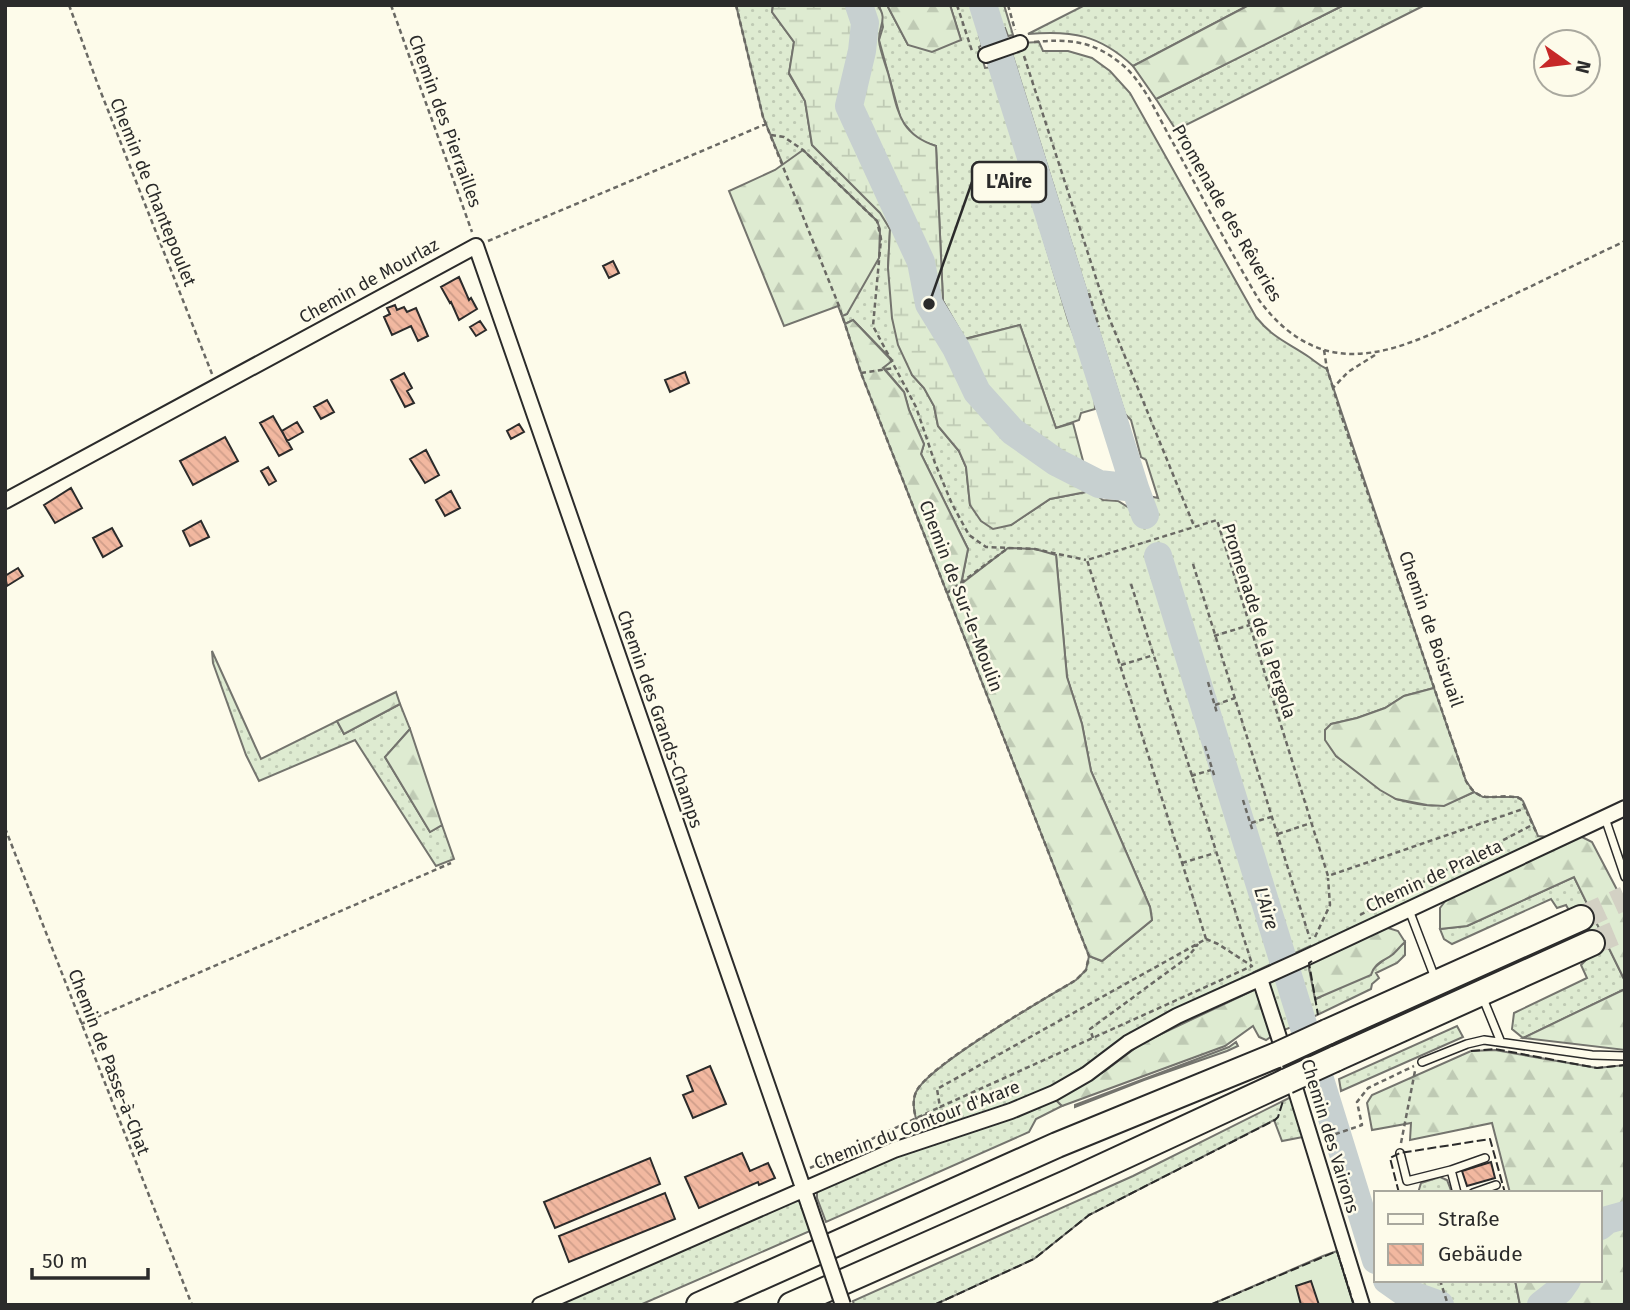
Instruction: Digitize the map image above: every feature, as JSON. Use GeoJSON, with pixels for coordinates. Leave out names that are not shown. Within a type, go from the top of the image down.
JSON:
{"type":"FeatureCollection","features":[{"type":"Feature","properties":{"kind":"highway"},"geometry":{"type":"LineString","coordinates":[[699,1305],[1057,1146],[1278,1055],[1580,918]]}},
{"type":"Feature","properties":{"kind":"highway"},"geometry":{"type":"LineString","coordinates":[[791,1305],[1058,1187],[1592,943]]}},
{"type":"Feature","properties":{"kind":"street"},"geometry":{"type":"LineString","coordinates":[[986,55],[1015,45]]}},
{"type":"Feature","properties":{"kind":"street","name":"Chemin de Mourlaz"},"geometry":{"type":"LineString","coordinates":[[5,501],[476,246]]}},
{"type":"Feature","properties":{"kind":"street","name":"Chemin des Grands-Champs"},"geometry":{"type":"LineString","coordinates":[[476,246],[844,1305]]}},
{"type":"Feature","properties":{"kind":"street","name":"Chemin de Praleta"},"geometry":{"type":"LineString","coordinates":[[1263,978],[1308,953],[1409,910],[1625,808]]}},
{"type":"Feature","properties":{"kind":"street","name":"Chemin du Contour d'Arare"},"geometry":{"type":"LineString","coordinates":[[540,1305],[894,1150],[1012,1111],[1054,1093],[1087,1074],[1152,1028],[1263,978]]}},
{"type":"Feature","properties":{"kind":"street","name":"Chemin des Vairons"},"geometry":{"type":"LineString","coordinates":[[1263,978],[1359,1304]]}},
{"type":"Feature","properties":{"kind":"lane"},"geometry":{"type":"LineString","coordinates":[[1605,818],[1625,877]]}},
{"type":"Feature","properties":{"kind":"lane"},"geometry":{"type":"LineString","coordinates":[[1409,910],[1437,983]]}},
{"type":"Feature","properties":{"kind":"lane"},"geometry":{"type":"LineString","coordinates":[[1481,993],[1500,1040]]}},
{"type":"Feature","properties":{"kind":"lane"},"geometry":{"type":"LineString","coordinates":[[1422,1062],[1467,1044],[1485,1040],[1592,1055],[1625,1056]]}},
{"type":"Feature","properties":{"kind":"lane"},"geometry":{"type":"LineString","coordinates":[[1400,1153],[1410,1191]]}},
{"type":"Feature","properties":{"kind":"lane"},"geometry":{"type":"LineString","coordinates":[[1407,1181],[1485,1158]]}},
{"type":"Feature","properties":{"kind":"lane"},"geometry":{"type":"LineString","coordinates":[[1451,1170],[1456,1191]]}},
{"type":"Feature","properties":{"kind":"lane"},"geometry":{"type":"LineString","coordinates":[[1478,1191],[1496,1185]]}},
{"type":"Feature","properties":{"kind":"path","name":"Chemin de Chantepoulet"},"geometry":{"type":"LineString","coordinates":[[69,5],[217,387]]}},
{"type":"Feature","properties":{"kind":"path","name":"Chemin des Pierrailles"},"geometry":{"type":"LineString","coordinates":[[391,5],[476,246]]}},
{"type":"Feature","properties":{"kind":"path","name":"Chemin de Sur-le-Moulin"},"geometry":{"type":"LineString","coordinates":[[736,5],[766,124],[839,306],[861,373],[1087,949],[1089,961],[1086,970],[1076,980],[971,1046],[924,1081],[915,1094],[916,1119]]}},
{"type":"Feature","properties":{"kind":"path"},"geometry":{"type":"LineString","coordinates":[[957,5],[975,60],[986,55]]}},
{"type":"Feature","properties":{"kind":"path","name":"Promenade de la Pergola"},"geometry":{"type":"LineString","coordinates":[[1007,5],[1015,45],[1102,299],[1195,526],[1217,520],[1331,885],[1330,906],[1308,953]]}},
{"type":"Feature","properties":{"kind":"path","name":"Promenade des Rêveries"},"geometry":{"type":"LineString","coordinates":[[1015,45],[1062,39],[1080,42],[1106,54],[1126,68],[1151,103],[1259,300],[1275,320],[1294,336],[1324,350],[1351,354],[1378,353],[1440,330],[1625,241]]}},
{"type":"Feature","properties":{"kind":"path"},"geometry":{"type":"LineString","coordinates":[[476,246],[766,124]]}},
{"type":"Feature","properties":{"kind":"path"},"geometry":{"type":"LineString","coordinates":[[771,135],[784,137],[803,150],[877,221],[881,239],[873,326],[916,407],[935,463],[952,504],[969,535],[986,547],[1035,549],[1087,561],[1195,526]]}},
{"type":"Feature","properties":{"kind":"path"},"geometry":{"type":"LineString","coordinates":[[1089,293],[1099,327]]}},
{"type":"Feature","properties":{"kind":"path"},"geometry":{"type":"LineString","coordinates":[[1091,302],[1102,299]]}},
{"type":"Feature","properties":{"kind":"path","name":"Chemin de Boisruail"},"geometry":{"type":"LineString","coordinates":[[1324,350],[1326,369],[1466,781],[1478,795],[1490,798],[1518,797],[1526,808]]}},
{"type":"Feature","properties":{"kind":"path"},"geometry":{"type":"LineString","coordinates":[[1333,388],[1348,372],[1378,353]]}},
{"type":"Feature","properties":{"kind":"path"},"geometry":{"type":"LineString","coordinates":[[861,373],[895,368]]}},
{"type":"Feature","properties":{"kind":"path"},"geometry":{"type":"LineString","coordinates":[[947,593],[1008,548]]}},
{"type":"Feature","properties":{"kind":"path"},"geometry":{"type":"LineString","coordinates":[[1087,561],[1206,939],[1252,966]]}},
{"type":"Feature","properties":{"kind":"path"},"geometry":{"type":"LineString","coordinates":[[1193,564],[1277,835],[1308,953]]}},
{"type":"Feature","properties":{"kind":"path"},"geometry":{"type":"LineString","coordinates":[[1131,584],[1252,966]]}},
{"type":"Feature","properties":{"kind":"path"},"geometry":{"type":"LineString","coordinates":[[1214,636],[1250,625]]}},
{"type":"Feature","properties":{"kind":"path"},"geometry":{"type":"LineString","coordinates":[[1120,666],[1154,654]]}},
{"type":"Feature","properties":{"kind":"path"},"geometry":{"type":"LineString","coordinates":[[1208,682],[1217,713]]}},
{"type":"Feature","properties":{"kind":"path"},"geometry":{"type":"LineString","coordinates":[[1214,705],[1235,698]]}},
{"type":"Feature","properties":{"kind":"path"},"geometry":{"type":"LineString","coordinates":[[1205,746],[1215,778]]}},
{"type":"Feature","properties":{"kind":"path"},"geometry":{"type":"LineString","coordinates":[[1191,776],[1212,769]]}},
{"type":"Feature","properties":{"kind":"path"},"geometry":{"type":"LineString","coordinates":[[1243,800],[1253,832]]}},
{"type":"Feature","properties":{"kind":"path"},"geometry":{"type":"LineString","coordinates":[[1328,876],[1526,808],[1538,836]]}},
{"type":"Feature","properties":{"kind":"path"},"geometry":{"type":"LineString","coordinates":[[1250,823],[1271,817]]}},
{"type":"Feature","properties":{"kind":"path"},"geometry":{"type":"LineString","coordinates":[[1277,835],[1311,823]]}},
{"type":"Feature","properties":{"kind":"path"},"geometry":{"type":"LineString","coordinates":[[1353,918],[1532,825]]}},
{"type":"Feature","properties":{"kind":"path","name":"Chemin de Passe-à-Chat"},"geometry":{"type":"LineString","coordinates":[[5,828],[192,1305]]}},
{"type":"Feature","properties":{"kind":"path"},"geometry":{"type":"LineString","coordinates":[[1182,863],[1216,853]]}},
{"type":"Feature","properties":{"kind":"path"},"geometry":{"type":"LineString","coordinates":[[81,1024],[451,863]]}},
{"type":"Feature","properties":{"kind":"path"},"geometry":{"type":"LineString","coordinates":[[1308,953],[1317,937]]}},
{"type":"Feature","properties":{"kind":"path"},"geometry":{"type":"LineString","coordinates":[[940,1107],[937,1089],[1206,939]]}},
{"type":"Feature","properties":{"kind":"path"},"geometry":{"type":"LineString","coordinates":[[1093,1038],[1090,1029],[1188,957],[1199,943]]}},
{"type":"Feature","properties":{"kind":"path"},"geometry":{"type":"LineString","coordinates":[[798,1174],[1252,966]]}},
{"type":"Feature","properties":{"kind":"path"},"geometry":{"type":"LineString","coordinates":[[1319,1139],[1362,1125],[1357,1102],[1368,1088],[1417,1065],[1411,1082],[1400,1153]]}},
{"type":"Feature","properties":{"kind":"path"},"geometry":{"type":"LineString","coordinates":[[1441,1282],[1448,1305]]}},
{"type":"Feature","properties":{"kind":"green space"},"geometry":{"type":"Polygon","coordinates":[[[736,5],[773,5],[772,12],[794,42],[789,74],[805,101],[812,145],[881,213],[890,229],[888,268],[912,375],[924,388],[934,406],[938,426],[959,451],[966,467],[970,505],[1011,525],[1050,499],[1091,491],[1103,500],[1118,501],[1144,517],[1153,497],[1158,498],[1146,460],[1141,457],[1131,420],[1125,414],[1010,47],[1020,43],[1039,42],[1043,51],[1068,51],[1092,58],[1110,71],[1130,93],[1256,317],[1275,335],[1327,369],[1434,688],[1404,696],[1385,708],[1357,718],[1331,724],[1336,756],[1396,799],[1409,802],[1444,804],[1474,792],[1483,797],[1518,797],[1523,801],[1538,836],[1548,837],[1310,956],[1310,946],[1254,972],[1260,979],[1177,1016],[1087,1074],[929,1139],[924,1122],[931,1119],[931,1112],[916,1119],[914,1106],[916,1092],[925,1080],[989,1033],[1076,980],[1086,970],[1089,956],[1102,961],[1152,920],[1150,907],[1091,771],[1082,724],[1067,677],[1056,555],[961,585],[968,549],[921,454],[924,444],[904,392],[883,367],[892,360],[853,320],[845,324],[842,316],[847,314],[881,239],[877,221],[804,151],[783,165],[763,117],[736,5]]]}},
{"type":"Feature","properties":{"kind":"green space"},"geometry":{"type":"Polygon","coordinates":[[[773,5],[877,5],[883,18],[880,45],[901,118],[913,134],[936,146],[943,301],[965,339],[1020,325],[1056,428],[1073,423],[1091,491],[1050,499],[1011,525],[993,529],[981,521],[970,505],[966,467],[959,451],[938,426],[934,406],[924,388],[912,375],[898,345],[892,318],[888,268],[890,229],[880,213],[812,145],[805,101],[789,73],[794,42],[772,12],[773,5]]]}},
{"type":"Feature","properties":{"kind":"green space"},"geometry":{"type":"Polygon","coordinates":[[[877,5],[887,5],[908,45],[961,40],[950,5],[976,5],[985,34],[979,36],[982,45],[979,47],[985,68],[992,67],[1068,320],[1094,389],[1095,409],[1081,413],[1079,420],[1056,428],[1020,325],[964,339],[943,301],[936,146],[918,140],[901,120],[879,40],[883,27],[880,8],[877,5]]]}},
{"type":"Feature","properties":{"kind":"green space"},"geometry":{"type":"Polygon","coordinates":[[[887,5],[950,5],[961,40],[932,52],[908,45],[887,5]]]}},
{"type":"Feature","properties":{"kind":"green space"},"geometry":{"type":"Polygon","coordinates":[[[992,5],[1004,5],[1013,35],[1008,36],[1005,28],[1000,29],[992,5]]]}},
{"type":"Feature","properties":{"kind":"green space"},"geometry":{"type":"Polygon","coordinates":[[[1085,5],[1249,5],[1133,66],[1109,47],[1085,37],[1058,33],[1028,34],[1085,5]]]}},
{"type":"Feature","properties":{"kind":"green space"},"geometry":{"type":"Polygon","coordinates":[[[1249,5],[1344,5],[1156,99],[1133,66],[1249,5]]]}},
{"type":"Feature","properties":{"kind":"green space"},"geometry":{"type":"Polygon","coordinates":[[[1344,5],[1425,5],[1176,130],[1156,99],[1344,5]]]}},
{"type":"Feature","properties":{"kind":"green space"},"geometry":{"type":"Polygon","coordinates":[[[803,150],[877,221],[880,229],[879,258],[847,314],[842,316],[838,306],[784,326],[729,191],[775,170],[803,150]]]}},
{"type":"Feature","properties":{"kind":"green space"},"geometry":{"type":"Polygon","coordinates":[[[853,320],[892,361],[883,368],[904,392],[924,444],[921,454],[968,549],[961,584],[1008,548],[1035,549],[1056,555],[1067,677],[1082,724],[1091,771],[1150,907],[1152,920],[1102,961],[1089,956],[861,373],[845,324],[853,320]]]}},
{"type":"Feature","properties":{"kind":"green space"},"geometry":{"type":"Polygon","coordinates":[[[212,651],[261,759],[337,721],[344,734],[400,704],[410,729],[385,757],[430,832],[442,825],[454,859],[436,866],[355,740],[259,781],[246,755],[213,663],[212,651]]]}},
{"type":"Feature","properties":{"kind":"green space"},"geometry":{"type":"Polygon","coordinates":[[[1434,688],[1466,781],[1474,792],[1444,806],[1396,799],[1336,756],[1325,740],[1325,730],[1331,724],[1357,718],[1385,708],[1404,696],[1434,688]]]}},
{"type":"Feature","properties":{"kind":"green space"},"geometry":{"type":"Polygon","coordinates":[[[396,692],[400,704],[344,734],[337,721],[396,692]]]}},
{"type":"Feature","properties":{"kind":"green space"},"geometry":{"type":"Polygon","coordinates":[[[410,729],[442,825],[430,832],[385,757],[410,729]]]}},
{"type":"Feature","properties":{"kind":"green space"},"geometry":{"type":"Polygon","coordinates":[[[1580,836],[1592,842],[1625,905],[1625,981],[1574,877],[1467,926],[1440,929],[1440,908],[1446,900],[1580,836]]]}},
{"type":"Feature","properties":{"kind":"green space"},"geometry":{"type":"Polygon","coordinates":[[[1574,877],[1625,981],[1625,989],[1523,1038],[1512,1029],[1514,1013],[1587,978],[1581,965],[1594,952],[1582,935],[1574,936],[1580,930],[1566,905],[1557,908],[1551,899],[1452,944],[1444,939],[1440,929],[1467,926],[1574,877]]]}},
{"type":"Feature","properties":{"kind":"green space"},"geometry":{"type":"Polygon","coordinates":[[[1385,927],[1398,931],[1405,942],[1377,965],[1371,975],[1315,999],[1308,963],[1385,927]]]}},
{"type":"Feature","properties":{"kind":"green space"},"geometry":{"type":"Polygon","coordinates":[[[1405,942],[1405,955],[1397,963],[1376,973],[1379,978],[1372,984],[1371,989],[1311,1018],[1296,968],[1308,963],[1316,999],[1373,969],[1405,942]]]}},
{"type":"Feature","properties":{"kind":"green space"},"geometry":{"type":"Polygon","coordinates":[[[1279,977],[1294,1026],[1282,1031],[1268,982],[1279,977]]]}},
{"type":"Feature","properties":{"kind":"green space"},"geometry":{"type":"Polygon","coordinates":[[[1256,989],[1272,1036],[1266,1040],[1259,1037],[1253,1026],[1225,1046],[1062,1106],[1056,1100],[1105,1071],[1142,1043],[1256,989]]]}},
{"type":"Feature","properties":{"kind":"green space"},"geometry":{"type":"Polygon","coordinates":[[[1625,989],[1625,1050],[1523,1038],[1625,989]]]}},
{"type":"Feature","properties":{"kind":"green space"},"geometry":{"type":"Polygon","coordinates":[[[1457,1026],[1463,1037],[1341,1091],[1339,1079],[1457,1026]]]}},
{"type":"Feature","properties":{"kind":"green space"},"geometry":{"type":"Polygon","coordinates":[[[1236,1042],[1238,1046],[1227,1051],[1075,1107],[1075,1105],[1229,1047],[1236,1042]]]}},
{"type":"Feature","properties":{"kind":"green space"},"geometry":{"type":"Polygon","coordinates":[[[1495,1050],[1597,1068],[1625,1065],[1625,1305],[1520,1305],[1515,1282],[1602,1282],[1602,1191],[1509,1191],[1492,1123],[1410,1140],[1411,1123],[1372,1130],[1367,1103],[1372,1095],[1471,1051],[1495,1050]]]}},
{"type":"Feature","properties":{"kind":"green space"},"geometry":{"type":"Polygon","coordinates":[[[1291,1097],[1303,1137],[1282,1141],[1274,1120],[1089,1215],[1034,1259],[934,1305],[854,1305],[853,1301],[1133,1176],[1291,1097]]]}},
{"type":"Feature","properties":{"kind":"green space"},"geometry":{"type":"Polygon","coordinates":[[[1056,1100],[1062,1106],[1036,1119],[1029,1132],[826,1222],[817,1198],[817,1190],[875,1164],[1056,1100]]]}},
{"type":"Feature","properties":{"kind":"green space"},"geometry":{"type":"Polygon","coordinates":[[[1440,1177],[1447,1180],[1451,1191],[1419,1191],[1421,1183],[1440,1177]]]}},
{"type":"Feature","properties":{"kind":"green space"},"geometry":{"type":"Polygon","coordinates":[[[797,1199],[810,1231],[640,1305],[555,1305],[797,1199]]]}},
{"type":"Feature","properties":{"kind":"green space"},"geometry":{"type":"Polygon","coordinates":[[[1337,1251],[1354,1305],[1210,1305],[1323,1256],[1337,1251]]]}},
{"type":"Feature","properties":{"kind":"green space"},"geometry":{"type":"Polygon","coordinates":[[[1417,1282],[1515,1282],[1520,1305],[1423,1305],[1417,1282]]]}},
{"type":"Feature","properties":{"kind":"building"},"geometry":{"type":"Polygon","coordinates":[[[613,261],[619,273],[609,278],[603,266],[613,261]]]}},
{"type":"Feature","properties":{"kind":"building"},"geometry":{"type":"Polygon","coordinates":[[[459,277],[469,300],[471,298],[477,309],[459,320],[441,287],[459,277]]]}},
{"type":"Feature","properties":{"kind":"building"},"geometry":{"type":"Polygon","coordinates":[[[395,305],[397,310],[404,307],[407,312],[416,308],[428,336],[418,341],[411,326],[392,335],[384,317],[390,314],[387,308],[395,305]]]}},
{"type":"Feature","properties":{"kind":"building"},"geometry":{"type":"Polygon","coordinates":[[[480,321],[486,330],[476,336],[470,327],[480,321]]]}},
{"type":"Feature","properties":{"kind":"building"},"geometry":{"type":"Polygon","coordinates":[[[685,372],[689,383],[670,392],[665,380],[685,372]]]}},
{"type":"Feature","properties":{"kind":"building"},"geometry":{"type":"Polygon","coordinates":[[[404,373],[412,388],[407,391],[414,403],[405,407],[391,380],[404,373]]]}},
{"type":"Feature","properties":{"kind":"building"},"geometry":{"type":"Polygon","coordinates":[[[327,400],[334,412],[321,419],[314,407],[327,400]]]}},
{"type":"Feature","properties":{"kind":"building"},"geometry":{"type":"Polygon","coordinates":[[[273,416],[292,449],[279,456],[260,423],[273,416]]]}},
{"type":"Feature","properties":{"kind":"building"},"geometry":{"type":"Polygon","coordinates":[[[297,422],[303,432],[287,441],[282,431],[297,422]]]}},
{"type":"Feature","properties":{"kind":"building"},"geometry":{"type":"Polygon","coordinates":[[[519,424],[524,432],[511,439],[507,431],[519,424]]]}},
{"type":"Feature","properties":{"kind":"building"},"geometry":{"type":"Polygon","coordinates":[[[225,437],[238,461],[193,485],[180,461],[225,437]]]}},
{"type":"Feature","properties":{"kind":"building"},"geometry":{"type":"Polygon","coordinates":[[[426,450],[439,475],[425,483],[410,459],[426,450]]]}},
{"type":"Feature","properties":{"kind":"building"},"geometry":{"type":"Polygon","coordinates":[[[268,467],[276,481],[269,485],[261,471],[268,467]]]}},
{"type":"Feature","properties":{"kind":"building"},"geometry":{"type":"Polygon","coordinates":[[[71,488],[82,508],[55,523],[44,505],[71,488]]]}},
{"type":"Feature","properties":{"kind":"building"},"geometry":{"type":"Polygon","coordinates":[[[451,491],[460,508],[445,516],[436,500],[451,491]]]}},
{"type":"Feature","properties":{"kind":"building"},"geometry":{"type":"Polygon","coordinates":[[[201,521],[209,537],[190,546],[183,531],[201,521]]]}},
{"type":"Feature","properties":{"kind":"building"},"geometry":{"type":"Polygon","coordinates":[[[112,528],[122,546],[103,557],[93,538],[112,528]]]}},
{"type":"Feature","properties":{"kind":"building"},"geometry":{"type":"Polygon","coordinates":[[[18,568],[23,576],[7,586],[5,576],[18,568]]]}},
{"type":"Feature","properties":{"kind":"building"},"geometry":{"type":"Polygon","coordinates":[[[710,1066],[726,1104],[693,1118],[683,1095],[693,1091],[687,1076],[710,1066]]]}},
{"type":"Feature","properties":{"kind":"building"},"geometry":{"type":"Polygon","coordinates":[[[742,1153],[750,1171],[768,1163],[775,1178],[759,1185],[758,1182],[699,1208],[685,1177],[742,1153]]]}},
{"type":"Feature","properties":{"kind":"building"},"geometry":{"type":"Polygon","coordinates":[[[650,1158],[660,1184],[555,1228],[544,1202],[650,1158]]]}},
{"type":"Feature","properties":{"kind":"building"},"geometry":{"type":"Polygon","coordinates":[[[1491,1162],[1495,1178],[1467,1186],[1462,1171],[1491,1162]]]}},
{"type":"Feature","properties":{"kind":"building"},"geometry":{"type":"Polygon","coordinates":[[[665,1193],[675,1219],[569,1262],[559,1236],[665,1193]]]}},
{"type":"Feature","properties":{"kind":"building"},"geometry":{"type":"Polygon","coordinates":[[[1311,1281],[1319,1305],[1301,1305],[1296,1286],[1311,1281]]]}},
{"type":"Feature","properties":{"kind":"waterway","name":"L'Aire"},"geometry":{"type":"LineString","coordinates":[[859,5],[865,23],[862,51],[849,106],[921,262],[929,304],[956,348],[977,392],[1012,431],[1056,462],[1099,484],[1135,488],[1145,515]]}},
{"type":"Feature","properties":{"kind":"waterway"},"geometry":{"type":"LineString","coordinates":[[983,5],[1135,488]]}},
{"type":"Feature","properties":{"kind":"waterway","name":"L'Aire"},"geometry":{"type":"LineString","coordinates":[[1158,556],[1374,1254]]}},
{"type":"Feature","properties":{"kind":"waterway","name":"L'Aire"},"geometry":{"type":"LineString","coordinates":[[1602,1224],[1607,1220],[1625,1215]]}},
{"type":"Feature","properties":{"kind":"waterway","name":"L'Aire"},"geometry":{"type":"LineString","coordinates":[[1390,1282],[1404,1292],[1440,1305]]}},
{"type":"Feature","properties":{"kind":"waterway","name":"L'Aire"},"geometry":{"type":"LineString","coordinates":[[1541,1305],[1566,1282]]}},
{"type":"Feature","properties":{"kind":"tunnel"},"geometry":{"type":"LineString","coordinates":[[1581,918],[1625,898]]}},
{"type":"Feature","properties":{"kind":"tunnel"},"geometry":{"type":"LineString","coordinates":[[1592,943],[1625,929]]}},
{"type":"Feature","properties":{"kind":"fence"},"geometry":{"type":"LineString","coordinates":[[1312,961],[1309,963],[1318,1015]]}},
{"type":"Feature","properties":{"kind":"fence"},"geometry":{"type":"LineString","coordinates":[[1471,1051],[1495,1049],[1597,1068],[1625,1065]]}},
{"type":"Feature","properties":{"kind":"fence"},"geometry":{"type":"LineString","coordinates":[[934,1305],[1034,1259],[1089,1215],[1275,1120],[1283,1101]]}},
{"type":"Feature","properties":{"kind":"fence"},"geometry":{"type":"LineString","coordinates":[[1398,1191],[1390,1158],[1400,1153],[1490,1139],[1504,1191]]}},
{"type":"Feature","properties":{"kind":"fence"},"geometry":{"type":"LineString","coordinates":[[1210,1305],[1337,1251],[1354,1305]]}},
{"type":"Feature","properties":{"kind":"place","name":"L'Aire"},"geometry":{"type":"Point","coordinates":[929,304]}}]}
